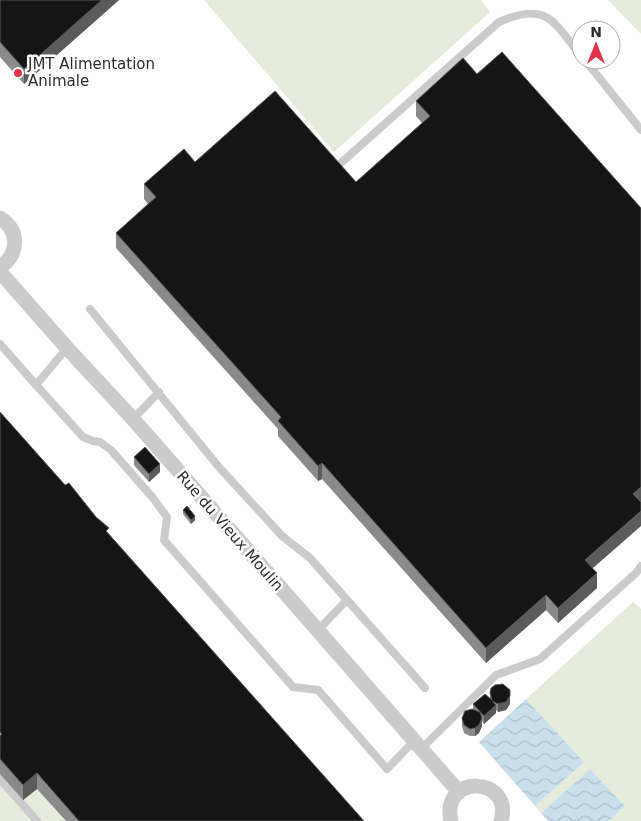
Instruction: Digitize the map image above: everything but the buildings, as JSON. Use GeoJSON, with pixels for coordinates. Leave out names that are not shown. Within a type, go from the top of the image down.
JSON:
{"type":"FeatureCollection","features":[{"type":"Feature","properties":{"kind":"street"},"geometry":{"type":"LineString","coordinates":[[0,218],[12,230],[14,246],[12,255],[0,267]]}},
{"type":"Feature","properties":{"kind":"street","name":"Rue du Vieux Moulin"},"geometry":{"type":"LineString","coordinates":[[0,272],[133,419],[459,792]]}},
{"type":"Feature","properties":{"kind":"street"},"geometry":{"type":"LineString","coordinates":[[451,821],[450,805],[459,792],[466,787],[473,786],[489,788],[500,799],[502,807],[501,821]]}},
{"type":"Feature","properties":{"kind":"lane"},"geometry":{"type":"LineString","coordinates":[[342,162],[499,22],[528,12],[539,13],[552,20],[571,44]]}},
{"type":"Feature","properties":{"kind":"lane"},"geometry":{"type":"LineString","coordinates":[[592,70],[641,130]]}},
{"type":"Feature","properties":{"kind":"lane"},"geometry":{"type":"LineString","coordinates":[[90,308],[218,466],[282,536],[310,558],[425,688]]}},
{"type":"Feature","properties":{"kind":"lane"},"geometry":{"type":"LineString","coordinates":[[0,344],[83,437],[100,442],[111,450],[153,498],[167,517],[164,540],[293,687],[318,690],[387,769],[418,745],[496,675],[540,659],[636,573],[641,566]]}},
{"type":"Feature","properties":{"kind":"lane"},"geometry":{"type":"LineString","coordinates":[[36,385],[67,348]]}},
{"type":"Feature","properties":{"kind":"lane"},"geometry":{"type":"LineString","coordinates":[[133,419],[158,392]]}},
{"type":"Feature","properties":{"kind":"lane"},"geometry":{"type":"LineString","coordinates":[[318,630],[347,600]]}},
{"type":"Feature","properties":{"kind":"lane"},"geometry":{"type":"LineString","coordinates":[[0,779],[37,821]]}},
{"type":"Feature","properties":{"kind":"green space"},"geometry":{"type":"Polygon","coordinates":[[[204,0],[481,0],[490,12],[334,152],[204,0]]]}},
{"type":"Feature","properties":{"kind":"green space"},"geometry":{"type":"Polygon","coordinates":[[[608,0],[641,0],[641,34],[608,0]]]}},
{"type":"Feature","properties":{"kind":"green space"},"geometry":{"type":"Polygon","coordinates":[[[633,602],[641,609],[641,821],[609,821],[625,806],[590,769],[541,813],[535,806],[584,762],[526,699],[633,602]]]}},
{"type":"Feature","properties":{"kind":"green space"},"geometry":{"type":"Polygon","coordinates":[[[0,774],[23,800],[37,789],[66,821],[0,821],[0,774]]]}},
{"type":"Feature","properties":{"kind":"water"},"geometry":{"type":"Polygon","coordinates":[[[526,699],[584,762],[535,806],[479,742],[526,699]]]}},
{"type":"Feature","properties":{"kind":"water"},"geometry":{"type":"Polygon","coordinates":[[[590,769],[625,806],[609,821],[548,821],[541,813],[590,769]]]}},
{"type":"Feature","properties":{"kind":"place","name":"JMT Alimentation Animale"},"geometry":{"type":"Point","coordinates":[18,73]}}]}
